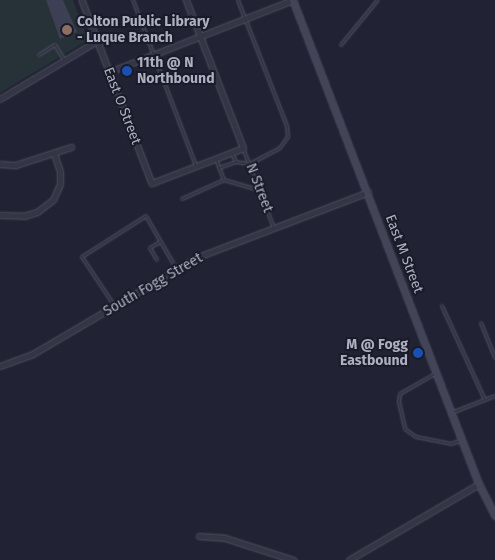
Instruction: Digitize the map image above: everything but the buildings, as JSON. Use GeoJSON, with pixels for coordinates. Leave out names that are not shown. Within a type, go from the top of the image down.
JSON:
{"type":"FeatureCollection","features":[{"type":"Feature","properties":{"kind":"street","name":"East O Street"},"geometry":{"type":"LineString","coordinates":[[82,0],[152,183],[196,166]]}},
{"type":"Feature","properties":{"kind":"street"},"geometry":{"type":"LineString","coordinates":[[186,0],[243,148],[196,166]]}},
{"type":"Feature","properties":{"kind":"street"},"geometry":{"type":"LineString","coordinates":[[109,72],[293,0]]}},
{"type":"Feature","properties":{"kind":"street","name":"East M Street"},"geometry":{"type":"LineString","coordinates":[[293,0],[479,484],[495,516]]}},
{"type":"Feature","properties":{"kind":"street"},"geometry":{"type":"LineString","coordinates":[[0,99],[97,41]]}},
{"type":"Feature","properties":{"kind":"street"},"geometry":{"type":"LineString","coordinates":[[0,164],[16,165],[71,147]]}},
{"type":"Feature","properties":{"kind":"street"},"geometry":{"type":"LineString","coordinates":[[0,215],[24,216],[46,207],[53,200],[60,184],[60,172],[54,154]]}},
{"type":"Feature","properties":{"kind":"street","name":"South Fogg Street"},"geometry":{"type":"LineString","coordinates":[[0,366],[33,354],[198,257],[368,192]]}},
{"type":"Feature","properties":{"kind":"street"},"geometry":{"type":"LineString","coordinates":[[349,560],[479,484]]}},
{"type":"Feature","properties":{"kind":"street"},"geometry":{"type":"LineString","coordinates":[[199,536],[226,538],[294,560]]}},
{"type":"Feature","properties":{"kind":"lane"},"geometry":{"type":"LineString","coordinates":[[133,0],[196,166]]}},
{"type":"Feature","properties":{"kind":"lane"},"geometry":{"type":"LineString","coordinates":[[219,168],[236,162],[250,164],[280,148],[287,140],[289,132],[238,0]]}},
{"type":"Feature","properties":{"kind":"lane"},"geometry":{"type":"LineString","coordinates":[[341,45],[378,0]]}},
{"type":"Feature","properties":{"kind":"lane"},"geometry":{"type":"LineString","coordinates":[[39,55],[55,45],[65,61]]}},
{"type":"Feature","properties":{"kind":"lane","name":"N Street"},"geometry":{"type":"LineString","coordinates":[[243,148],[274,228]]}},
{"type":"Feature","properties":{"kind":"lane"},"geometry":{"type":"LineString","coordinates":[[232,152],[236,162]]}},
{"type":"Feature","properties":{"kind":"lane"},"geometry":{"type":"LineString","coordinates":[[216,159],[224,180]]}},
{"type":"Feature","properties":{"kind":"lane"},"geometry":{"type":"LineString","coordinates":[[182,199],[224,180],[259,190]]}},
{"type":"Feature","properties":{"kind":"lane"},"geometry":{"type":"LineString","coordinates":[[115,306],[82,257],[146,216],[177,270]]}},
{"type":"Feature","properties":{"kind":"lane"},"geometry":{"type":"LineString","coordinates":[[157,260],[150,248],[160,242]]}},
{"type":"Feature","properties":{"kind":"lane"},"geometry":{"type":"LineString","coordinates":[[442,306],[485,400]]}},
{"type":"Feature","properties":{"kind":"lane"},"geometry":{"type":"LineString","coordinates":[[481,323],[495,358]]}},
{"type":"Feature","properties":{"kind":"lane"},"geometry":{"type":"LineString","coordinates":[[437,374],[400,394],[399,402],[405,429],[416,437],[440,442],[451,444],[463,440]]}},
{"type":"Feature","properties":{"kind":"lane"},"geometry":{"type":"LineString","coordinates":[[452,413],[495,396]]}},
{"type":"Feature","properties":{"kind":"shaded area"},"geometry":{"type":"Polygon","coordinates":[[[0,0],[73,0],[88,40],[0,93],[0,0]]]}},
{"type":"Feature","properties":{"kind":"place","name":"Colton Public Library - Luque Branch"},"geometry":{"type":"Point","coordinates":[67,30]}},
{"type":"Feature","properties":{"kind":"place","name":"11th @ N Northbound"},"geometry":{"type":"Point","coordinates":[127,71]}},
{"type":"Feature","properties":{"kind":"place","name":"M @ Fogg Eastbound"},"geometry":{"type":"Point","coordinates":[418,353]}}]}
